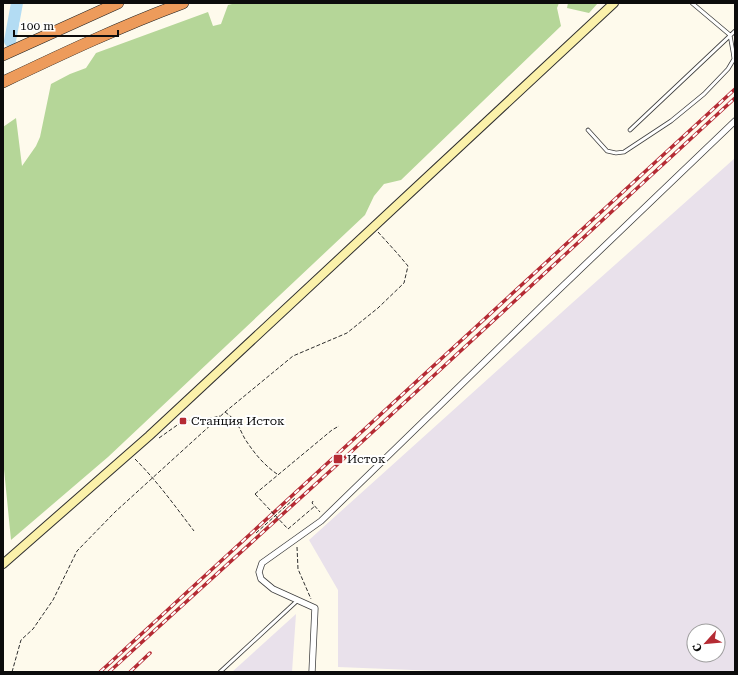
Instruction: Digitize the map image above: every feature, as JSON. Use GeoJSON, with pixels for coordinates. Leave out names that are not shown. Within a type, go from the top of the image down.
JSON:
{"type":"FeatureCollection","features":[{"type":"Feature","properties":{"kind":"highway"},"geometry":{"type":"LineString","coordinates":[[3,55],[118,3]]}},
{"type":"Feature","properties":{"kind":"highway"},"geometry":{"type":"LineString","coordinates":[[3,82],[144,17],[183,3]]}},
{"type":"Feature","properties":{"kind":"main road"},"geometry":{"type":"LineString","coordinates":[[3,564],[154,432],[614,3]]}},
{"type":"Feature","properties":{"kind":"street"},"geometry":{"type":"LineString","coordinates":[[312,672],[315,608],[273,589],[261,579],[259,572],[262,563],[325,517],[735,121]]}},
{"type":"Feature","properties":{"kind":"lane"},"geometry":{"type":"LineString","coordinates":[[588,130],[607,151],[616,154],[624,152],[671,121],[704,94],[728,69],[734,59],[730,35],[692,3]]}},
{"type":"Feature","properties":{"kind":"lane"},"geometry":{"type":"LineString","coordinates":[[630,130],[735,31]]}},
{"type":"Feature","properties":{"kind":"lane"},"geometry":{"type":"LineString","coordinates":[[220,672],[298,600]]}},
{"type":"Feature","properties":{"kind":"path"},"geometry":{"type":"LineString","coordinates":[[12,672],[21,640],[33,629],[53,600],[77,551],[115,512],[220,416],[293,356],[348,333],[378,308],[404,283],[408,266],[374,227]]}},
{"type":"Feature","properties":{"kind":"path"},"geometry":{"type":"LineString","coordinates":[[225,412],[237,423],[244,438],[255,453],[269,469],[277,475]]}},
{"type":"Feature","properties":{"kind":"path"},"geometry":{"type":"LineString","coordinates":[[154,432],[159,438],[183,421],[220,416]]}},
{"type":"Feature","properties":{"kind":"path"},"geometry":{"type":"LineString","coordinates":[[314,506],[288,529],[255,494],[332,430],[339,426]]}},
{"type":"Feature","properties":{"kind":"path"},"geometry":{"type":"LineString","coordinates":[[129,454],[152,477],[194,531]]}},
{"type":"Feature","properties":{"kind":"path"},"geometry":{"type":"LineString","coordinates":[[256,533],[295,498]]}},
{"type":"Feature","properties":{"kind":"path"},"geometry":{"type":"LineString","coordinates":[[312,501],[314,506],[325,517]]}},
{"type":"Feature","properties":{"kind":"path"},"geometry":{"type":"LineString","coordinates":[[297,538],[298,569],[315,608]]}},
{"type":"Feature","properties":{"kind":"shaded area"},"geometry":{"type":"Polygon","coordinates":[[[735,158],[734,672],[462,672],[338,667],[338,590],[309,540],[735,158]]]}},
{"type":"Feature","properties":{"kind":"shaded area"},"geometry":{"type":"Polygon","coordinates":[[[296,614],[292,672],[232,672],[296,614]]]}},
{"type":"Feature","properties":{"kind":"green space"},"geometry":{"type":"Polygon","coordinates":[[[236,3],[559,3],[557,8],[561,26],[401,180],[384,184],[374,196],[365,215],[108,457],[11,540],[3,459],[3,127],[16,118],[22,166],[36,146],[40,137],[51,84],[86,68],[96,53],[208,12],[213,26],[221,24],[228,5],[236,3]]]}},
{"type":"Feature","properties":{"kind":"green space"},"geometry":{"type":"Polygon","coordinates":[[[568,3],[598,3],[589,13],[567,8],[568,3]]]}},
{"type":"Feature","properties":{"kind":"waterway","name":"Исток"},"geometry":{"type":"LineString","coordinates":[[10,41],[17,3]]}},
{"type":"Feature","properties":{"kind":"railway"},"geometry":{"type":"LineString","coordinates":[[100,672],[735,89]]}},
{"type":"Feature","properties":{"kind":"railway"},"geometry":{"type":"LineString","coordinates":[[109,672],[340,462],[735,98]]}},
{"type":"Feature","properties":{"kind":"railway"},"geometry":{"type":"LineString","coordinates":[[130,672],[150,653]]}},
{"type":"Feature","properties":{"kind":"place","name":"Станция Исток"},"geometry":{"type":"Point","coordinates":[183,421]}},
{"type":"Feature","properties":{"kind":"place","name":"Исток"},"geometry":{"type":"Point","coordinates":[338,459]}}]}
